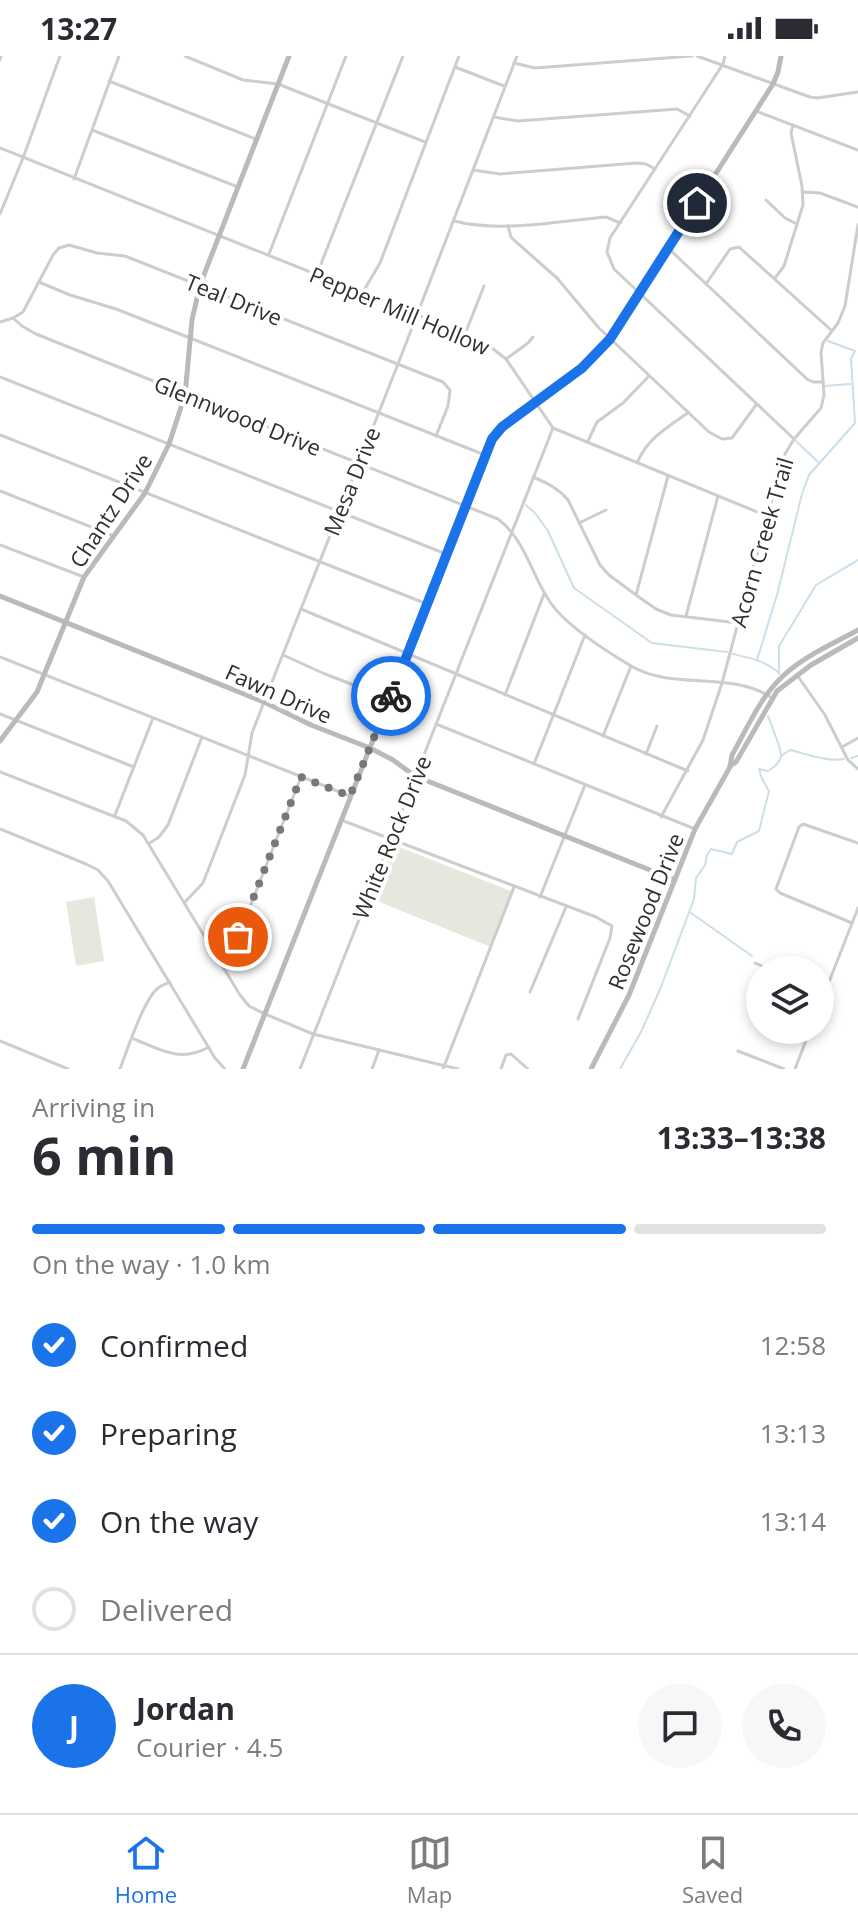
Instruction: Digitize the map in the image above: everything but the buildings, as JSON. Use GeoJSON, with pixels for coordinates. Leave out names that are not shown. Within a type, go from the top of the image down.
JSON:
{"type":"FeatureCollection","features":[{"type":"Feature","properties":{"kind":"street"},"geometry":{"type":"LineString","coordinates":[[1,211],[60,56]]}},
{"type":"Feature","properties":{"kind":"street"},"geometry":{"type":"LineString","coordinates":[[74,179],[119,56]]}},
{"type":"Feature","properties":{"kind":"street"},"geometry":{"type":"LineString","coordinates":[[185,56],[243,80],[278,84],[425,142]]}},
{"type":"Feature","properties":{"kind":"street","name":"Chantz Drive"},"geometry":{"type":"LineString","coordinates":[[0,741],[31,701],[45,675],[84,577],[145,493],[169,444],[185,395],[192,320],[200,285],[289,56]]}},
{"type":"Feature","properties":{"kind":"street"},"geometry":{"type":"LineString","coordinates":[[269,255],[346,56]]}},
{"type":"Feature","properties":{"kind":"street"},"geometry":{"type":"LineString","coordinates":[[317,274],[403,56]]}},
{"type":"Feature","properties":{"kind":"street"},"geometry":{"type":"LineString","coordinates":[[363,292],[380,263],[459,56]]}},
{"type":"Feature","properties":{"kind":"street","name":"Mesa Drive"},"geometry":{"type":"LineString","coordinates":[[185,902],[203,883],[245,775],[252,733],[517,56]]}},
{"type":"Feature","properties":{"kind":"street"},"geometry":{"type":"LineString","coordinates":[[514,63],[535,68],[694,56],[805,96],[817,98],[858,92]]}},
{"type":"Feature","properties":{"kind":"street"},"geometry":{"type":"LineString","coordinates":[[725,56],[723,64],[620,223],[608,245],[608,258],[614,269],[794,439]]}},
{"type":"Feature","properties":{"kind":"street"},"geometry":{"type":"LineString","coordinates":[[243,1069],[492,439],[502,427],[582,368],[610,339],[773,84],[781,56]]}},
{"type":"Feature","properties":{"kind":"street"},"geometry":{"type":"LineString","coordinates":[[455,67],[505,86]]}},
{"type":"Feature","properties":{"kind":"street"},"geometry":{"type":"LineString","coordinates":[[109,81],[256,139]]}},
{"type":"Feature","properties":{"kind":"street"},"geometry":{"type":"LineString","coordinates":[[494,117],[518,121],[677,109],[690,116]]}},
{"type":"Feature","properties":{"kind":"street"},"geometry":{"type":"LineString","coordinates":[[756,111],[858,150]]}},
{"type":"Feature","properties":{"kind":"street"},"geometry":{"type":"LineString","coordinates":[[775,278],[784,266],[803,205],[791,133],[793,125]]}},
{"type":"Feature","properties":{"kind":"street"},"geometry":{"type":"LineString","coordinates":[[92,130],[238,187]]}},
{"type":"Feature","properties":{"kind":"street","name":"Pepper Mill Hollow"},"geometry":{"type":"LineString","coordinates":[[0,148],[483,341],[506,359],[553,428]]}},
{"type":"Feature","properties":{"kind":"street"},"geometry":{"type":"LineString","coordinates":[[473,170],[500,174],[637,163],[655,169]]}},
{"type":"Feature","properties":{"kind":"street"},"geometry":{"type":"LineString","coordinates":[[803,192],[820,193],[858,207]]}},
{"type":"Feature","properties":{"kind":"street"},"geometry":{"type":"LineString","coordinates":[[766,200],[785,218],[797,224]]}},
{"type":"Feature","properties":{"kind":"street"},"geometry":{"type":"LineString","coordinates":[[453,220],[476,226],[508,226],[606,217],[620,223]]}},
{"type":"Feature","properties":{"kind":"street","name":"Acorn Creek Trail"},"geometry":{"type":"LineString","coordinates":[[661,817],[703,740],[722,683],[779,464],[794,439],[821,408],[824,395],[821,352],[845,306],[858,225]]}},
{"type":"Feature","properties":{"kind":"street"},"geometry":{"type":"LineString","coordinates":[[508,226],[511,237],[564,285],[610,339],[709,432],[722,439],[732,438],[756,403]]}},
{"type":"Feature","properties":{"kind":"street","name":"Teal Drive"},"geometry":{"type":"LineString","coordinates":[[13,318],[23,312],[56,251],[64,245],[132,258],[443,382],[450,390],[448,406],[436,436]]}},
{"type":"Feature","properties":{"kind":"street"},"geometry":{"type":"LineString","coordinates":[[668,248],[807,379],[823,382]]}},
{"type":"Feature","properties":{"kind":"street"},"geometry":{"type":"LineString","coordinates":[[706,284],[730,249],[743,249],[831,330]]}},
{"type":"Feature","properties":{"kind":"street"},"geometry":{"type":"LineString","coordinates":[[39,282],[116,309],[485,455]]}},
{"type":"Feature","properties":{"kind":"street"},"geometry":{"type":"LineString","coordinates":[[465,334],[484,286]]}},
{"type":"Feature","properties":{"kind":"street"},"geometry":{"type":"LineString","coordinates":[[0,322],[13,318]]}},
{"type":"Feature","properties":{"kind":"street","name":"Glennwood Drive"},"geometry":{"type":"LineString","coordinates":[[13,318],[29,331],[466,505],[498,519],[513,532]]}},
{"type":"Feature","properties":{"kind":"street"},"geometry":{"type":"LineString","coordinates":[[506,359],[533,337]]}},
{"type":"Feature","properties":{"kind":"street"},"geometry":{"type":"LineString","coordinates":[[587,443],[597,422],[623,403],[649,376]]}},
{"type":"Feature","properties":{"kind":"street"},"geometry":{"type":"LineString","coordinates":[[0,377],[446,554]]}},
{"type":"Feature","properties":{"kind":"street"},"geometry":{"type":"LineString","coordinates":[[637,463],[650,440],[689,412]]}},
{"type":"Feature","properties":{"kind":"street"},"geometry":{"type":"LineString","coordinates":[[553,428],[767,516]]}},
{"type":"Feature","properties":{"kind":"street","name":"White Rock Drive"},"geometry":{"type":"LineString","coordinates":[[300,1069],[553,428]]}},
{"type":"Feature","properties":{"kind":"street"},"geometry":{"type":"LineString","coordinates":[[0,435],[427,604]]}},
{"type":"Feature","properties":{"kind":"street"},"geometry":{"type":"LineString","coordinates":[[636,595],[668,476]]}},
{"type":"Feature","properties":{"kind":"street"},"geometry":{"type":"LineString","coordinates":[[533,477],[563,494],[600,565],[636,595],[662,612],[685,618],[738,623]]}},
{"type":"Feature","properties":{"kind":"street"},"geometry":{"type":"LineString","coordinates":[[0,491],[114,536]]}},
{"type":"Feature","properties":{"kind":"street"},"geometry":{"type":"LineString","coordinates":[[685,618],[718,496]]}},
{"type":"Feature","properties":{"kind":"street"},"geometry":{"type":"LineString","coordinates":[[579,523],[606,510]]}},
{"type":"Feature","properties":{"kind":"street"},"geometry":{"type":"LineString","coordinates":[[513,532],[544,594],[559,614],[631,666],[651,675],[753,687],[770,696]]}},
{"type":"Feature","properties":{"kind":"street"},"geometry":{"type":"LineString","coordinates":[[0,545],[84,577]]}},
{"type":"Feature","properties":{"kind":"street"},"geometry":{"type":"LineString","coordinates":[[505,695],[544,594]]}},
{"type":"Feature","properties":{"kind":"street","name":"Fawn Drive"},"geometry":{"type":"LineString","coordinates":[[0,596],[264,702],[370,748],[415,776],[675,880]]}},
{"type":"Feature","properties":{"kind":"street"},"geometry":{"type":"LineString","coordinates":[[301,609],[688,771]]}},
{"type":"Feature","properties":{"kind":"street","name":"Rosewood Drive"},"geometry":{"type":"LineString","coordinates":[[591,1069],[625,1004],[695,829],[730,767],[732,755],[781,678],[858,630]]}},
{"type":"Feature","properties":{"kind":"street"},"geometry":{"type":"LineString","coordinates":[[534,764],[585,635]]}},
{"type":"Feature","properties":{"kind":"street","name":"Rosewood Drive"},"geometry":{"type":"LineString","coordinates":[[770,696],[797,675],[858,638]]}},
{"type":"Feature","properties":{"kind":"street"},"geometry":{"type":"LineString","coordinates":[[283,655],[390,699]]}},
{"type":"Feature","properties":{"kind":"street"},"geometry":{"type":"LineString","coordinates":[[0,657],[350,796]]}},
{"type":"Feature","properties":{"kind":"street"},"geometry":{"type":"LineString","coordinates":[[603,736],[631,666]]}},
{"type":"Feature","properties":{"kind":"street"},"geometry":{"type":"LineString","coordinates":[[797,675],[812,694],[848,760],[858,769]]}},
{"type":"Feature","properties":{"kind":"street"},"geometry":{"type":"LineString","coordinates":[[0,714],[134,767]]}},
{"type":"Feature","properties":{"kind":"street"},"geometry":{"type":"LineString","coordinates":[[114,816],[153,718]]}},
{"type":"Feature","properties":{"kind":"street"},"geometry":{"type":"LineString","coordinates":[[436,724],[695,829]]}},
{"type":"Feature","properties":{"kind":"street"},"geometry":{"type":"LineString","coordinates":[[646,754],[657,726]]}},
{"type":"Feature","properties":{"kind":"street"},"geometry":{"type":"LineString","coordinates":[[149,844],[168,825],[202,737]]}},
{"type":"Feature","properties":{"kind":"street"},"geometry":{"type":"LineString","coordinates":[[842,747],[858,738]]}},
{"type":"Feature","properties":{"kind":"street"},"geometry":{"type":"LineString","coordinates":[[0,772],[114,816],[137,828],[245,1001],[255,1010],[313,1034],[458,1069]]}},
{"type":"Feature","properties":{"kind":"street"},"geometry":{"type":"LineString","coordinates":[[218,958],[232,948],[238,937],[301,777]]}},
{"type":"Feature","properties":{"kind":"street"},"geometry":{"type":"LineString","coordinates":[[540,897],[585,785]]}},
{"type":"Feature","properties":{"kind":"street"},"geometry":{"type":"LineString","coordinates":[[341,820],[596,917],[612,926],[578,1019]]}},
{"type":"Feature","properties":{"kind":"street"},"geometry":{"type":"LineString","coordinates":[[852,923],[776,889],[799,827],[803,824],[858,843]]}},
{"type":"Feature","properties":{"kind":"street"},"geometry":{"type":"LineString","coordinates":[[0,829],[98,870],[108,881],[225,1069]]}},
{"type":"Feature","properties":{"kind":"street"},"geometry":{"type":"LineString","coordinates":[[444,1067],[514,887]]}},
{"type":"Feature","properties":{"kind":"street"},"geometry":{"type":"LineString","coordinates":[[530,992],[566,907]]}},
{"type":"Feature","properties":{"kind":"street"},"geometry":{"type":"LineString","coordinates":[[834,969],[858,908]]}},
{"type":"Feature","properties":{"kind":"street"},"geometry":{"type":"LineString","coordinates":[[120,1069],[152,994],[170,982]]}},
{"type":"Feature","properties":{"kind":"street"},"geometry":{"type":"LineString","coordinates":[[132,1038],[170,1054],[187,1056],[209,1047]]}},
{"type":"Feature","properties":{"kind":"street"},"geometry":{"type":"LineString","coordinates":[[0,1041],[68,1069]]}},
{"type":"Feature","properties":{"kind":"street"},"geometry":{"type":"LineString","coordinates":[[795,1069],[805,1044]]}},
{"type":"Feature","properties":{"kind":"street"},"geometry":{"type":"LineString","coordinates":[[372,1069],[379,1049]]}},
{"type":"Feature","properties":{"kind":"street"},"geometry":{"type":"LineString","coordinates":[[738,1051],[784,1069]]}},
{"type":"Feature","properties":{"kind":"street"},"geometry":{"type":"LineString","coordinates":[[501,1069],[506,1055],[511,1054],[528,1069]]}},
{"type":"Feature","properties":{"kind":"shaded area"},"geometry":{"type":"Polygon","coordinates":[[[394,845],[513,892],[491,947],[372,899],[394,845]]]}},
{"type":"Feature","properties":{"kind":"shaded area"},"geometry":{"type":"Polygon","coordinates":[[[94,897],[104,961],[76,966],[66,902],[94,897]]]}},
{"type":"Feature","properties":{"kind":"waterway"},"geometry":{"type":"LineString","coordinates":[[757,660],[809,475],[855,423],[851,359],[855,351],[828,341]]}},
{"type":"Feature","properties":{"kind":"waterway"},"geometry":{"type":"LineString","coordinates":[[824,386],[850,384]]}},
{"type":"Feature","properties":{"kind":"waterway"},"geometry":{"type":"LineString","coordinates":[[796,441],[818,462]]}},
{"type":"Feature","properties":{"kind":"waterway"},"geometry":{"type":"LineString","coordinates":[[526,505],[548,531],[574,588],[652,643],[727,652]]}},
{"type":"Feature","properties":{"kind":"waterway"},"geometry":{"type":"LineString","coordinates":[[779,674],[779,646],[816,585],[858,560]]}},
{"type":"Feature","properties":{"kind":"waterway"},"geometry":{"type":"LineString","coordinates":[[733,654],[763,663],[779,673]]}},
{"type":"Feature","properties":{"kind":"waterway"},"geometry":{"type":"LineString","coordinates":[[620,1069],[661,987],[694,899],[696,878],[705,865],[707,855],[711,849],[732,854],[737,842],[759,831],[769,791],[759,769],[768,771],[781,756],[768,716]]}},
{"type":"Feature","properties":{"kind":"waterway"},"geometry":{"type":"LineString","coordinates":[[781,756],[790,750],[823,759],[844,759]]}},
{"type":"Feature","properties":{"kind":"waterway"},"geometry":{"type":"LineString","coordinates":[[851,758],[858,756]]}},
{"type":"Feature","properties":{"kind":"waterway"},"geometry":{"type":"LineString","coordinates":[[691,913],[752,956]]}},
{"type":"Feature","properties":{"kind":"way so far"},"geometry":{"type":"LineString","coordinates":[[238,937],[301,777],[350,796],[391,696]]}},
{"type":"Feature","properties":{"kind":"route"},"geometry":{"type":"LineString","coordinates":[[391,696],[492,439],[502,427],[582,368],[610,339],[697,203]]}}]}
